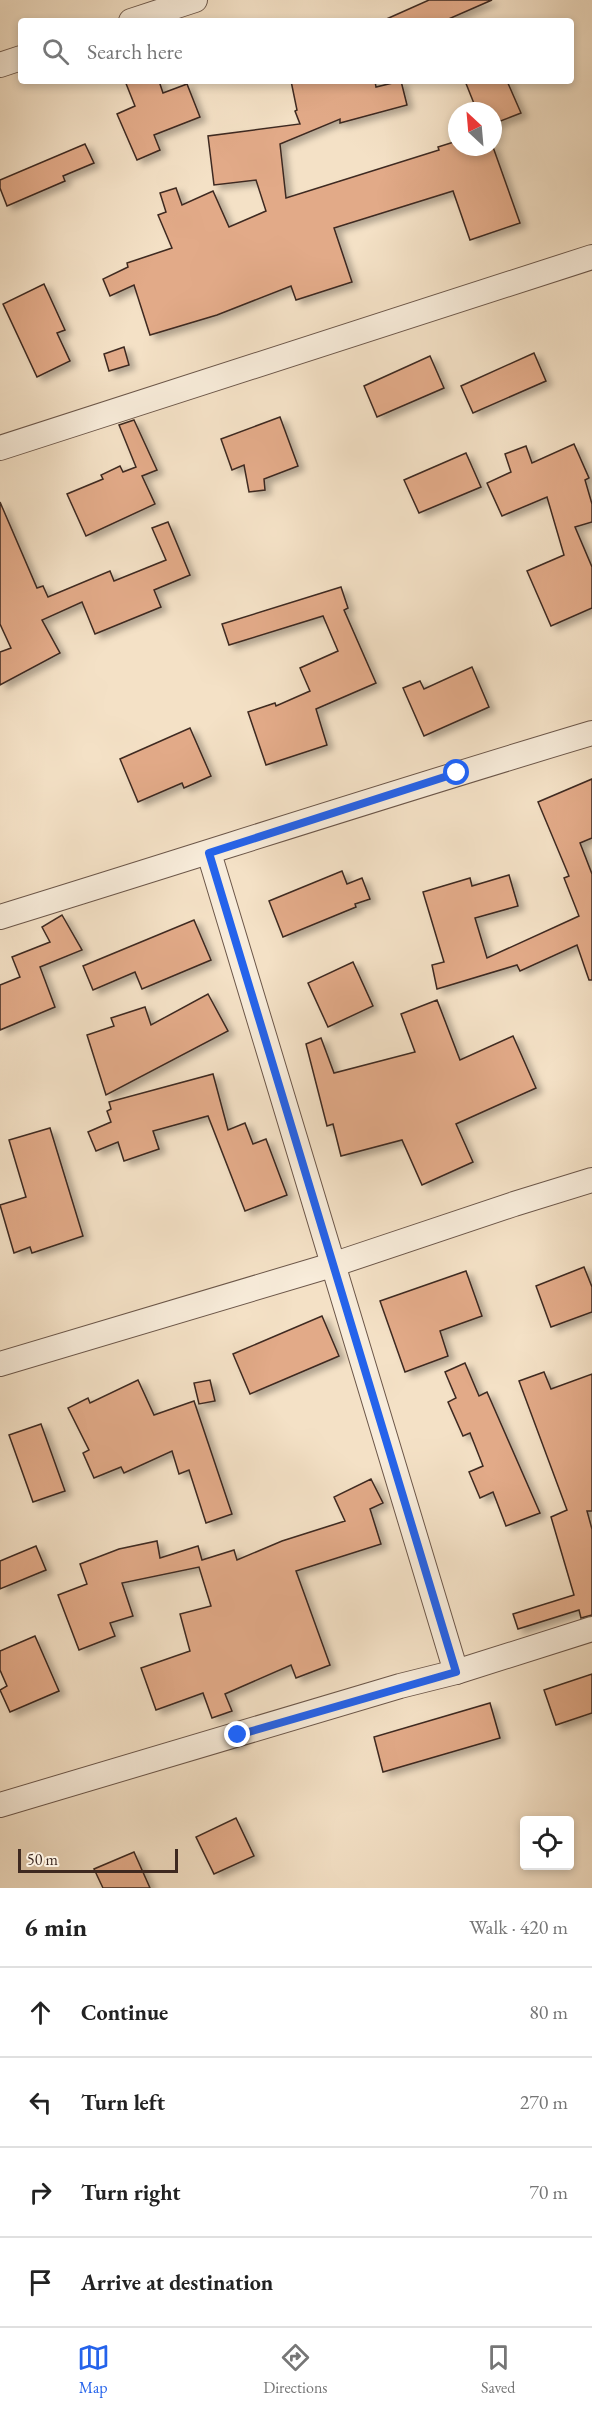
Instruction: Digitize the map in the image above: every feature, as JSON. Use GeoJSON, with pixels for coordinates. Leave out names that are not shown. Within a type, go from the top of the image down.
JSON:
{"type":"FeatureCollection","features":[{"type":"Feature","properties":{"kind":"street"},"geometry":{"type":"LineString","coordinates":[[140,18],[195,0]]}},
{"type":"Feature","properties":{"kind":"street"},"geometry":{"type":"LineString","coordinates":[[0,448],[592,257]]}},
{"type":"Feature","properties":{"kind":"street"},"geometry":{"type":"LineString","coordinates":[[0,917],[457,773],[592,733]]}},
{"type":"Feature","properties":{"kind":"street"},"geometry":{"type":"LineString","coordinates":[[209,853],[456,1672]]}},
{"type":"Feature","properties":{"kind":"street"},"geometry":{"type":"LineString","coordinates":[[0,1364],[332,1265],[592,1180]]}},
{"type":"Feature","properties":{"kind":"street"},"geometry":{"type":"LineString","coordinates":[[0,1805],[400,1686],[456,1672],[592,1629]]}},
{"type":"Feature","properties":{"kind":"building"},"geometry":{"type":"Polygon","coordinates":[[[429,0],[492,0],[451,18],[389,18],[429,0]]]}},
{"type":"Feature","properties":{"kind":"building"},"geometry":{"type":"Polygon","coordinates":[[[126,84],[160,84],[163,93],[187,84],[200,117],[154,135],[160,150],[137,160],[117,114],[135,106],[126,84]]]}},
{"type":"Feature","properties":{"kind":"building"},"geometry":{"type":"Polygon","coordinates":[[[292,84],[376,84],[376,87],[402,84],[407,105],[340,123],[340,119],[280,144],[286,198],[439,150],[438,147],[448,144],[448,156],[496,156],[520,223],[470,240],[453,191],[334,228],[352,282],[296,300],[291,286],[217,315],[150,335],[134,285],[110,296],[103,279],[128,267],[127,263],[172,248],[158,215],[166,212],[160,193],[176,188],[182,205],[213,191],[229,227],[266,211],[256,180],[214,185],[208,136],[300,124],[295,111],[297,110],[292,84]]]}},
{"type":"Feature","properties":{"kind":"building"},"geometry":{"type":"Polygon","coordinates":[[[466,84],[508,84],[521,113],[502,120],[502,102],[473,102],[466,84]]]}},
{"type":"Feature","properties":{"kind":"building"},"geometry":{"type":"Polygon","coordinates":[[[85,144],[94,163],[63,176],[65,181],[7,206],[0,188],[0,180],[85,144]]]}},
{"type":"Feature","properties":{"kind":"building"},"geometry":{"type":"Polygon","coordinates":[[[44,284],[65,330],[57,333],[70,361],[37,377],[3,304],[44,284]]]}},
{"type":"Feature","properties":{"kind":"building"},"geometry":{"type":"Polygon","coordinates":[[[124,347],[129,365],[109,371],[104,354],[124,347]]]}},
{"type":"Feature","properties":{"kind":"building"},"geometry":{"type":"Polygon","coordinates":[[[534,353],[546,381],[473,413],[461,386],[534,353]]]}},
{"type":"Feature","properties":{"kind":"building"},"geometry":{"type":"Polygon","coordinates":[[[430,356],[444,388],[377,417],[364,386],[430,356]]]}},
{"type":"Feature","properties":{"kind":"building"},"geometry":{"type":"Polygon","coordinates":[[[280,417],[298,466],[264,479],[265,490],[249,492],[244,465],[232,470],[221,439],[280,417]]]}},
{"type":"Feature","properties":{"kind":"building"},"geometry":{"type":"Polygon","coordinates":[[[134,420],[157,470],[142,476],[155,504],[86,536],[67,494],[103,479],[101,475],[120,466],[123,472],[136,467],[119,425],[134,420]]]}},
{"type":"Feature","properties":{"kind":"building"},"geometry":{"type":"Polygon","coordinates":[[[574,444],[589,478],[585,480],[592,504],[592,522],[575,527],[592,567],[592,608],[551,626],[527,571],[564,555],[547,497],[502,516],[487,483],[511,472],[505,454],[526,446],[532,463],[574,444]]]}},
{"type":"Feature","properties":{"kind":"building"},"geometry":{"type":"Polygon","coordinates":[[[466,453],[481,487],[419,513],[404,480],[466,453]]]}},
{"type":"Feature","properties":{"kind":"building"},"geometry":{"type":"Polygon","coordinates":[[[0,502],[37,588],[43,586],[48,597],[110,571],[114,581],[166,560],[152,528],[168,522],[190,575],[154,590],[161,607],[95,634],[82,602],[42,620],[60,653],[0,685],[0,652],[11,648],[0,624],[0,502]]]}},
{"type":"Feature","properties":{"kind":"building"},"geometry":{"type":"Polygon","coordinates":[[[341,587],[348,608],[344,610],[376,683],[316,709],[327,745],[266,765],[248,712],[275,703],[276,706],[310,691],[300,668],[338,651],[323,616],[229,645],[222,624],[341,587]]]}},
{"type":"Feature","properties":{"kind":"building"},"geometry":{"type":"Polygon","coordinates":[[[472,667],[489,707],[424,736],[403,688],[420,681],[424,689],[472,667]]]}},
{"type":"Feature","properties":{"kind":"building"},"geometry":{"type":"Polygon","coordinates":[[[190,728],[211,776],[184,788],[182,783],[138,802],[120,759],[190,728]]]}},
{"type":"Feature","properties":{"kind":"building"},"geometry":{"type":"Polygon","coordinates":[[[592,779],[592,838],[580,843],[592,874],[592,980],[589,980],[577,945],[520,971],[517,965],[437,989],[432,965],[444,962],[423,892],[470,878],[472,886],[509,875],[518,906],[475,918],[487,958],[579,916],[564,878],[569,876],[538,802],[592,779]]]}},
{"type":"Feature","properties":{"kind":"building"},"geometry":{"type":"Polygon","coordinates":[[[342,871],[347,884],[362,878],[370,899],[283,937],[269,901],[342,871]]]}},
{"type":"Feature","properties":{"kind":"building"},"geometry":{"type":"Polygon","coordinates":[[[62,915],[82,950],[40,967],[55,1007],[0,1030],[0,985],[20,977],[12,957],[50,942],[42,927],[62,915]]]}},
{"type":"Feature","properties":{"kind":"building"},"geometry":{"type":"Polygon","coordinates":[[[194,920],[211,960],[142,989],[135,972],[93,990],[83,966],[194,920]]]}},
{"type":"Feature","properties":{"kind":"building"},"geometry":{"type":"Polygon","coordinates":[[[353,962],[373,1006],[328,1027],[308,983],[353,962]]]}},
{"type":"Feature","properties":{"kind":"building"},"geometry":{"type":"Polygon","coordinates":[[[208,994],[228,1031],[106,1095],[87,1035],[114,1026],[111,1018],[145,1007],[151,1025],[208,994]]]}},
{"type":"Feature","properties":{"kind":"building"},"geometry":{"type":"Polygon","coordinates":[[[437,1000],[460,1060],[513,1036],[536,1088],[456,1124],[473,1162],[422,1185],[402,1140],[341,1156],[333,1124],[327,1126],[306,1044],[321,1038],[334,1073],[415,1052],[401,1014],[437,1000]]]}},
{"type":"Feature","properties":{"kind":"building"},"geometry":{"type":"Polygon","coordinates":[[[213,1074],[228,1130],[245,1123],[253,1144],[266,1139],[287,1195],[245,1211],[208,1116],[153,1131],[159,1149],[124,1161],[118,1142],[96,1151],[88,1132],[111,1122],[107,1111],[111,1109],[109,1102],[213,1074]]]}},
{"type":"Feature","properties":{"kind":"building"},"geometry":{"type":"Polygon","coordinates":[[[50,1128],[83,1236],[32,1253],[30,1247],[14,1253],[0,1205],[26,1197],[9,1140],[50,1128]]]}},
{"type":"Feature","properties":{"kind":"building"},"geometry":{"type":"Polygon","coordinates":[[[584,1267],[592,1287],[592,1312],[551,1327],[536,1286],[584,1267]]]}},
{"type":"Feature","properties":{"kind":"building"},"geometry":{"type":"Polygon","coordinates":[[[466,1271],[482,1316],[440,1331],[448,1356],[405,1372],[380,1301],[466,1271]]]}},
{"type":"Feature","properties":{"kind":"building"},"geometry":{"type":"Polygon","coordinates":[[[322,1316],[339,1356],[250,1394],[233,1354],[322,1316]]]}},
{"type":"Feature","properties":{"kind":"building"},"geometry":{"type":"Polygon","coordinates":[[[465,1363],[479,1396],[487,1392],[540,1513],[506,1526],[493,1492],[480,1498],[469,1472],[483,1466],[470,1433],[463,1436],[448,1402],[456,1398],[445,1372],[465,1363]]]}},
{"type":"Feature","properties":{"kind":"building"},"geometry":{"type":"Polygon","coordinates":[[[544,1372],[551,1389],[592,1374],[592,1511],[587,1511],[592,1529],[592,1615],[581,1618],[579,1610],[518,1629],[513,1614],[574,1595],[551,1517],[567,1510],[519,1381],[544,1372]]]}},
{"type":"Feature","properties":{"kind":"building"},"geometry":{"type":"Polygon","coordinates":[[[138,1380],[154,1415],[194,1401],[232,1514],[206,1523],[189,1470],[179,1474],[172,1451],[124,1473],[121,1467],[94,1478],[83,1453],[89,1450],[68,1408],[88,1398],[90,1403],[138,1380]]]}},
{"type":"Feature","properties":{"kind":"building"},"geometry":{"type":"Polygon","coordinates":[[[210,1380],[215,1401],[199,1404],[194,1383],[210,1380]]]}},
{"type":"Feature","properties":{"kind":"building"},"geometry":{"type":"Polygon","coordinates":[[[41,1424],[65,1491],[33,1502],[9,1435],[41,1424]]]}},
{"type":"Feature","properties":{"kind":"building"},"geometry":{"type":"Polygon","coordinates":[[[371,1479],[383,1503],[370,1509],[381,1544],[296,1571],[330,1665],[296,1678],[291,1665],[225,1694],[232,1711],[212,1718],[203,1693],[156,1710],[141,1668],[190,1651],[180,1614],[211,1606],[199,1567],[122,1583],[133,1616],[110,1623],[115,1636],[79,1650],[58,1595],[87,1584],[80,1564],[119,1549],[157,1541],[160,1558],[198,1546],[202,1560],[234,1550],[237,1560],[282,1541],[345,1521],[334,1497],[371,1479]]]}},
{"type":"Feature","properties":{"kind":"building"},"geometry":{"type":"Polygon","coordinates":[[[36,1546],[46,1570],[0,1589],[0,1561],[36,1546]]]}},
{"type":"Feature","properties":{"kind":"building"},"geometry":{"type":"Polygon","coordinates":[[[35,1636],[59,1691],[10,1712],[0,1690],[7,1686],[0,1670],[0,1651],[35,1636]]]}},
{"type":"Feature","properties":{"kind":"building"},"geometry":{"type":"Polygon","coordinates":[[[592,1674],[592,1713],[556,1725],[544,1690],[592,1674]]]}},
{"type":"Feature","properties":{"kind":"building"},"geometry":{"type":"Polygon","coordinates":[[[490,1703],[500,1738],[383,1772],[374,1737],[490,1703]]]}},
{"type":"Feature","properties":{"kind":"building"},"geometry":{"type":"Polygon","coordinates":[[[236,1818],[254,1856],[214,1874],[196,1837],[236,1818]]]}},
{"type":"Feature","properties":{"kind":"building"},"geometry":{"type":"Polygon","coordinates":[[[134,1852],[150,1888],[103,1888],[94,1869],[134,1852]]]}},
{"type":"Feature","properties":{"kind":"route"},"geometry":{"type":"LineString","coordinates":[[238,1735],[400,1686],[456,1672],[209,853],[457,773]]}}]}
